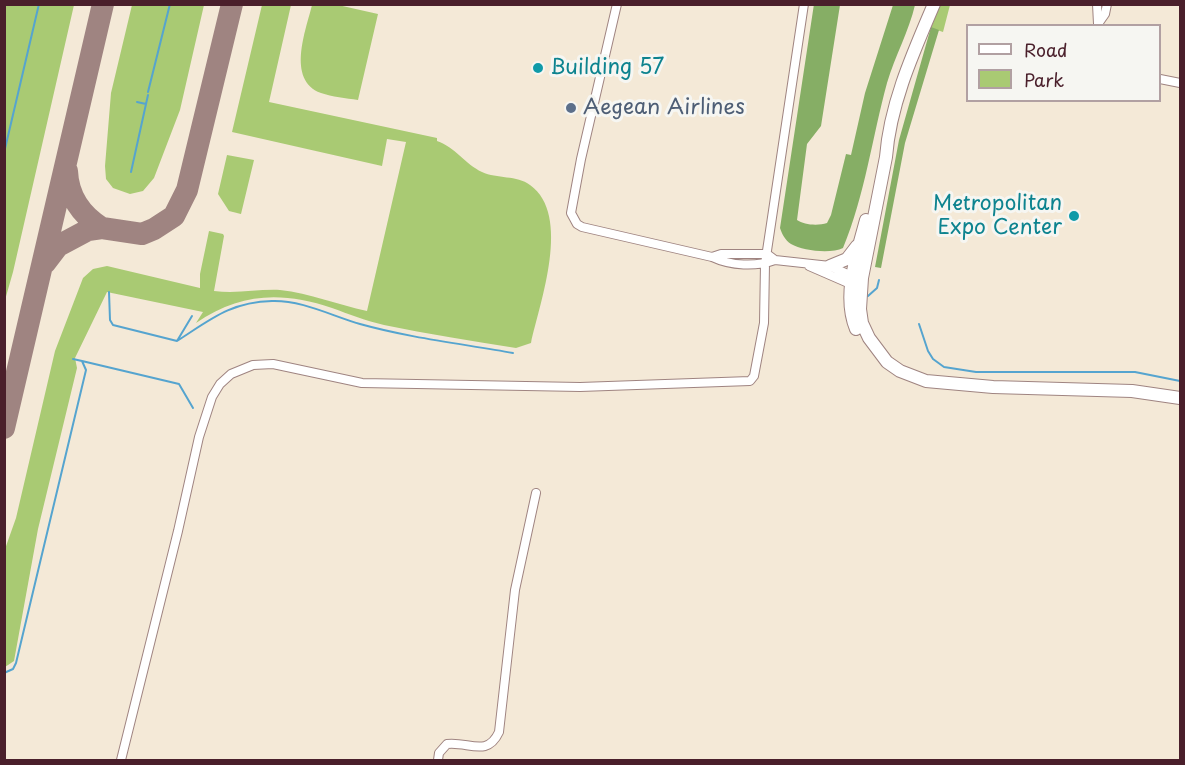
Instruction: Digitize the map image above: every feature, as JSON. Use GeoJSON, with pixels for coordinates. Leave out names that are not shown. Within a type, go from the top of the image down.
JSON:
{"type":"FeatureCollection","features":[{"type":"Feature","properties":{"kind":"street"},"geometry":{"type":"LineString","coordinates":[[616,4],[571,213],[577,224],[722,261],[736,263],[766,259],[830,266],[857,282]]}},
{"type":"Feature","properties":{"kind":"street"},"geometry":{"type":"LineString","coordinates":[[121,760],[199,437],[212,397],[220,384],[231,374],[253,365],[273,364],[362,383],[580,387],[750,381],[754,376],[764,323],[766,259],[804,4]]}},
{"type":"Feature","properties":{"kind":"street"},"geometry":{"type":"LineString","coordinates":[[923,29],[928,4]]}},
{"type":"Feature","properties":{"kind":"street"},"geometry":{"type":"LineString","coordinates":[[934,4],[902,84],[857,282],[850,301],[854,323],[865,348],[886,371],[900,380],[926,389],[976,390],[993,387],[1132,391],[1180,398]]}},
{"type":"Feature","properties":{"kind":"street"},"geometry":{"type":"LineString","coordinates":[[1097,4],[1098,24]]}},
{"type":"Feature","properties":{"kind":"street"},"geometry":{"type":"LineString","coordinates":[[1099,24],[1105,14],[1107,4]]}},
{"type":"Feature","properties":{"kind":"street"},"geometry":{"type":"LineString","coordinates":[[1161,79],[1180,83]]}},
{"type":"Feature","properties":{"kind":"street"},"geometry":{"type":"LineString","coordinates":[[857,282],[861,240],[881,156],[887,143]]}},
{"type":"Feature","properties":{"kind":"street"},"geometry":{"type":"LineString","coordinates":[[830,266],[847,259],[861,240]]}},
{"type":"Feature","properties":{"kind":"street"},"geometry":{"type":"LineString","coordinates":[[800,263],[857,282]]}},
{"type":"Feature","properties":{"kind":"street"},"geometry":{"type":"LineString","coordinates":[[438,760],[439,753],[447,744],[484,747],[492,743],[499,732],[515,590],[536,493]]}},
{"type":"Feature","properties":{"kind":"green space"},"geometry":{"type":"Polygon","coordinates":[[[5,4],[74,5],[5,300],[5,4]]]}},
{"type":"Feature","properties":{"kind":"green space"},"geometry":{"type":"Polygon","coordinates":[[[814,4],[840,5],[821,126],[807,144],[797,220],[815,225],[827,223],[831,215],[846,154],[851,155],[865,93],[893,5],[915,5],[887,83],[851,228],[843,248],[832,251],[817,251],[791,244],[780,228],[814,4]]]}},
{"type":"Feature","properties":{"kind":"green space"},"geometry":{"type":"Polygon","coordinates":[[[132,5],[204,5],[180,110],[154,178],[143,191],[130,194],[113,188],[106,179],[105,166],[111,93],[132,5]]]}},
{"type":"Feature","properties":{"kind":"green space"},"geometry":{"type":"Polygon","coordinates":[[[262,5],[291,5],[269,102],[437,138],[437,141],[449,147],[476,169],[525,182],[542,199],[549,217],[550,260],[531,343],[516,348],[434,334],[377,323],[313,303],[278,297],[261,298],[229,306],[196,323],[203,312],[107,292],[75,358],[77,368],[38,529],[14,661],[5,667],[5,549],[16,518],[55,351],[83,278],[93,269],[107,266],[200,288],[200,274],[209,231],[224,236],[214,291],[280,290],[367,311],[406,142],[387,139],[382,166],[232,132],[262,5]]]}},
{"type":"Feature","properties":{"kind":"green space"},"geometry":{"type":"Polygon","coordinates":[[[312,5],[338,5],[378,14],[358,100],[321,93],[310,87],[304,77],[301,54],[312,5]]]}},
{"type":"Feature","properties":{"kind":"green space"},"geometry":{"type":"Polygon","coordinates":[[[940,5],[950,5],[943,32],[931,28],[940,5]]]}},
{"type":"Feature","properties":{"kind":"green space"},"geometry":{"type":"Polygon","coordinates":[[[931,27],[939,30],[905,143],[881,268],[875,267],[899,140],[931,27]]]}},
{"type":"Feature","properties":{"kind":"green space"},"geometry":{"type":"Polygon","coordinates":[[[227,155],[254,160],[241,214],[229,211],[218,194],[227,155]]]}},
{"type":"Feature","properties":{"kind":"waterway"},"geometry":{"type":"LineString","coordinates":[[4,153],[39,4]]}},
{"type":"Feature","properties":{"kind":"waterway"},"geometry":{"type":"LineString","coordinates":[[148,92],[170,4]]}},
{"type":"Feature","properties":{"kind":"waterway"},"geometry":{"type":"LineString","coordinates":[[137,102],[146,104],[148,95]]}},
{"type":"Feature","properties":{"kind":"waterway"},"geometry":{"type":"LineString","coordinates":[[131,172],[146,104]]}},
{"type":"Feature","properties":{"kind":"waterway"},"geometry":{"type":"LineString","coordinates":[[868,296],[877,288],[879,280]]}},
{"type":"Feature","properties":{"kind":"waterway"},"geometry":{"type":"LineString","coordinates":[[109,292],[110,320],[113,325],[177,341],[192,316]]}},
{"type":"Feature","properties":{"kind":"waterway"},"geometry":{"type":"LineString","coordinates":[[177,341],[210,319],[232,309],[257,302],[283,301],[379,329],[513,353]]}},
{"type":"Feature","properties":{"kind":"waterway"},"geometry":{"type":"LineString","coordinates":[[919,324],[928,351],[933,359],[944,367],[976,372],[1135,372],[1180,381]]}},
{"type":"Feature","properties":{"kind":"waterway"},"geometry":{"type":"LineString","coordinates":[[4,673],[13,669],[16,663],[86,370],[82,361],[73,359]]}},
{"type":"Feature","properties":{"kind":"waterway"},"geometry":{"type":"LineString","coordinates":[[82,361],[179,384],[193,408]]}},
{"type":"Feature","properties":{"kind":"taxiway"},"geometry":{"type":"LineString","coordinates":[[4,428],[103,4]]}},
{"type":"Feature","properties":{"kind":"taxiway"},"geometry":{"type":"LineString","coordinates":[[45,263],[58,246],[88,230],[102,228],[142,234],[174,216],[187,190],[232,4]]}},
{"type":"Feature","properties":{"kind":"taxiway"},"geometry":{"type":"LineString","coordinates":[[67,171],[70,188],[77,204],[102,228]]}},
{"type":"Feature","properties":{"kind":"place","name":"Building 57"},"geometry":{"type":"Point","coordinates":[538,68]}},
{"type":"Feature","properties":{"kind":"place","name":"Aegean Airlines"},"geometry":{"type":"Point","coordinates":[571,108]}},
{"type":"Feature","properties":{"kind":"place","name":"Metropolitan Expo Center"},"geometry":{"type":"Point","coordinates":[1074,216]}}]}
